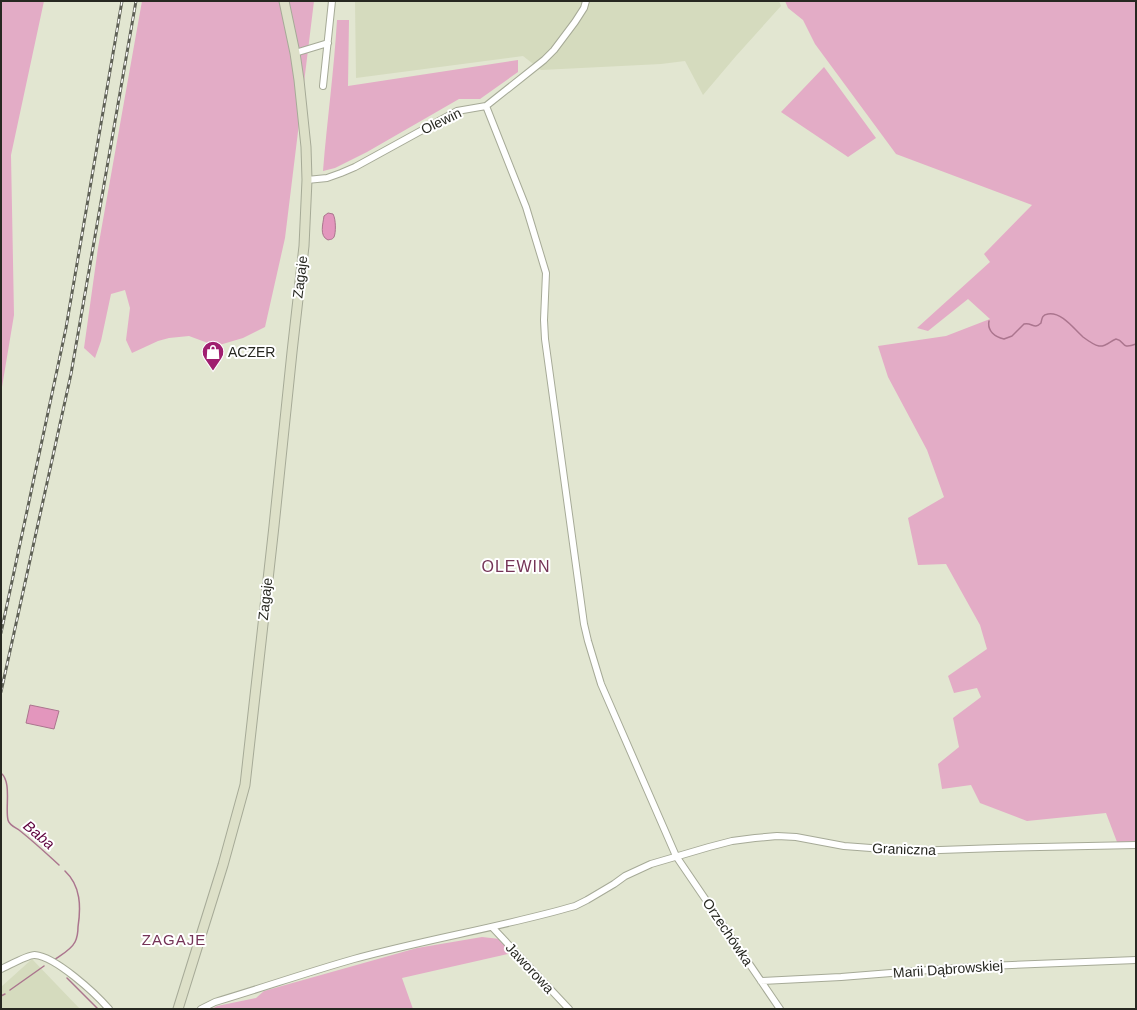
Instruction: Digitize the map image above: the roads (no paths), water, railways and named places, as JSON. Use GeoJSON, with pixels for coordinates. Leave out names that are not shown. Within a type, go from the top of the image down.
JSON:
{"type":"FeatureCollection","features":[{"type":"Feature","properties":{"kind":"main road","name":"Zagaje"},"geometry":{"type":"LineString","coordinates":[[178,1009],[223,864],[245,784],[304,246],[307,180],[306,147],[295,53],[284,1]]}},
{"type":"Feature","properties":{"kind":"street"},"geometry":{"type":"LineString","coordinates":[[324,86],[332,1]]}},
{"type":"Feature","properties":{"kind":"street"},"geometry":{"type":"LineString","coordinates":[[486,106],[544,60],[554,50],[575,22],[584,8],[586,1]]}},
{"type":"Feature","properties":{"kind":"street"},"geometry":{"type":"LineString","coordinates":[[295,53],[328,43]]}},
{"type":"Feature","properties":{"kind":"street","name":"Olewin"},"geometry":{"type":"LineString","coordinates":[[307,180],[327,178],[341,174],[457,110],[486,106]]}},
{"type":"Feature","properties":{"kind":"street","name":"Orzechówka"},"geometry":{"type":"LineString","coordinates":[[486,106],[526,207],[546,273],[544,320],[545,339],[580,593],[588,641],[601,684],[676,856],[780,1009]]}},
{"type":"Feature","properties":{"kind":"street","name":"Graniczna"},"geometry":{"type":"LineString","coordinates":[[201,1009],[215,1002],[354,959],[575,906],[601,893],[625,876],[638,869],[676,856],[732,841],[777,836],[796,837],[844,846],[900,851],[1136,846]]}},
{"type":"Feature","properties":{"kind":"street","name":"Jaworowa"},"geometry":{"type":"LineString","coordinates":[[492,927],[569,1009]]}},
{"type":"Feature","properties":{"kind":"street"},"geometry":{"type":"LineString","coordinates":[[1,969],[34,955],[46,958],[64,969],[109,1009]]}},
{"type":"Feature","properties":{"kind":"street","name":"Marii Dąbrowskiej"},"geometry":{"type":"LineString","coordinates":[[761,981],[841,977],[988,966],[1136,960]]}},
{"type":"Feature","properties":{"kind":"waterway"},"geometry":{"type":"LineString","coordinates":[[989,321],[990,331],[998,337],[1004,339],[1012,336],[1024,324],[1037,326],[1041,323],[1043,316],[1053,314],[1063,318],[1083,337],[1097,345],[1104,346],[1116,339],[1125,346],[1136,344]]}},
{"type":"Feature","properties":{"kind":"waterway","name":"Baba"},"geometry":{"type":"LineString","coordinates":[[1,773],[6,782],[8,795],[7,815],[9,822],[59,865]]}},
{"type":"Feature","properties":{"kind":"waterway","name":"Baba"},"geometry":{"type":"LineString","coordinates":[[54,960],[71,947],[75,942],[78,932],[79,897],[74,883],[65,871]]}},
{"type":"Feature","properties":{"kind":"waterway","name":"Baba"},"geometry":{"type":"LineString","coordinates":[[10,990],[44,966]]}},
{"type":"Feature","properties":{"kind":"waterway"},"geometry":{"type":"LineString","coordinates":[[67,978],[98,1009]]}},
{"type":"Feature","properties":{"kind":"waterway","name":"Baba"},"geometry":{"type":"LineString","coordinates":[[1,996],[5,994]]}},
{"type":"Feature","properties":{"kind":"railway"},"geometry":{"type":"LineString","coordinates":[[1,633],[66,328],[122,1]]}},
{"type":"Feature","properties":{"kind":"railway"},"geometry":{"type":"LineString","coordinates":[[1,692],[71,374],[136,1]]}},
{"type":"Feature","properties":{"kind":"place","name":"ACZER"},"geometry":{"type":"Point","coordinates":[213,372]}},
{"type":"Feature","properties":{"kind":"district","name":"OLEWIN"},"geometry":{"type":"Point","coordinates":[516,566]}},
{"type":"Feature","properties":{"kind":"district","name":"ZAGAJE"},"geometry":{"type":"Point","coordinates":[174,940]}}]}
